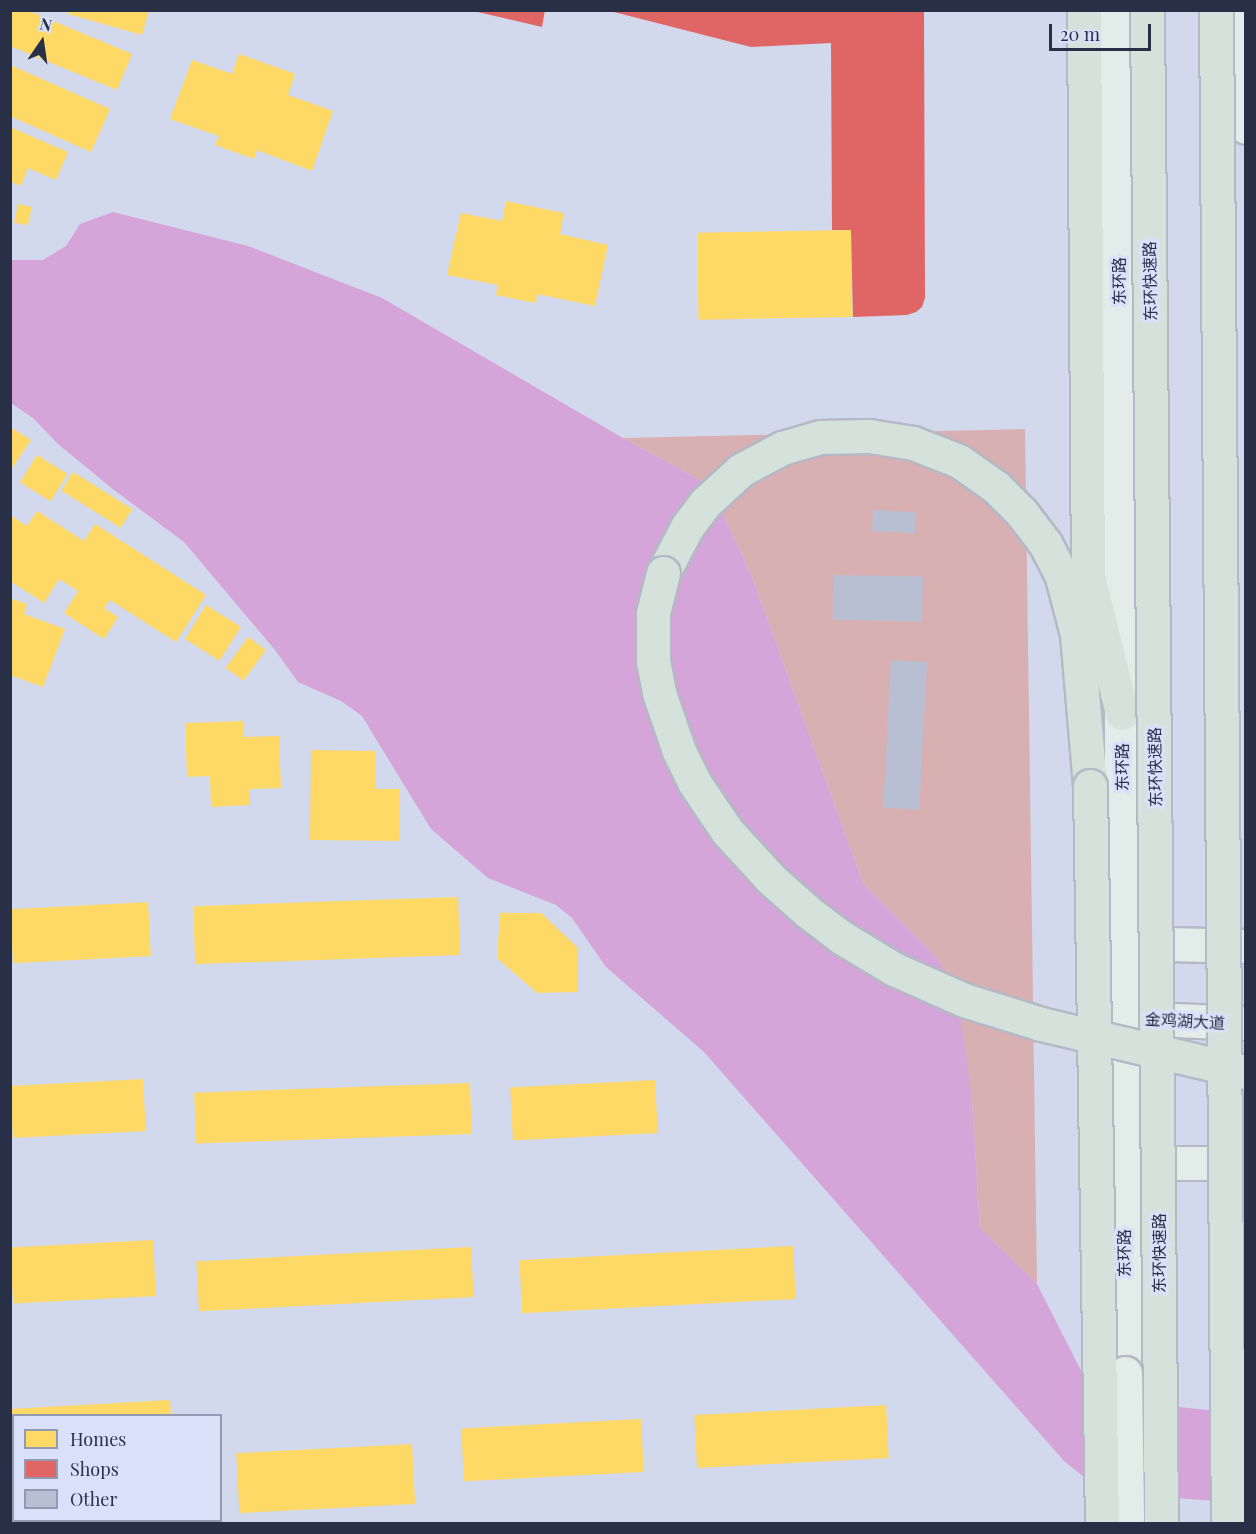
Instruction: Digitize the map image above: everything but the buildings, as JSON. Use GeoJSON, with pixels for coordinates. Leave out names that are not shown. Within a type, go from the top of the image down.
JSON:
{"type":"FeatureCollection","features":[{"type":"Feature","properties":{"kind":"highway"},"geometry":{"type":"LineString","coordinates":[[1084,10],[1088,576],[1122,713]]}},
{"type":"Feature","properties":{"kind":"highway","name":"东环快速路"},"geometry":{"type":"LineString","coordinates":[[1147,10],[1161,1524]]}},
{"type":"Feature","properties":{"kind":"highway"},"geometry":{"type":"LineString","coordinates":[[1216,10],[1228,1524]]}},
{"type":"Feature","properties":{"kind":"highway"},"geometry":{"type":"LineString","coordinates":[[1119,1522],[1102,1488],[1100,1405],[1096,1107],[1095,1048],[1094,1036],[1090,786],[1080,657],[1069,593],[1045,543],[1012,501],[983,476],[959,461],[927,448],[882,437],[820,437],[782,448],[754,462],[730,478],[705,503],[673,551],[656,598],[652,634],[659,693],[679,752],[714,814],[739,846],[771,879],[833,931],[877,959],[917,980],[964,1000],[1015,1017],[1041,1024],[1075,1032],[1087,1035],[1098,1038],[1245,1072]]}},
{"type":"Feature","properties":{"kind":"main road","name":"东环路"},"geometry":{"type":"LineString","coordinates":[[1117,10],[1125,1373],[1119,1522]]}},
{"type":"Feature","properties":{"kind":"main road"},"geometry":{"type":"LineString","coordinates":[[1244,10],[1245,127]]}},
{"type":"Feature","properties":{"kind":"main road"},"geometry":{"type":"LineString","coordinates":[[1123,943],[1245,946]]}},
{"type":"Feature","properties":{"kind":"main road","name":"金鸡湖大道"},"geometry":{"type":"LineString","coordinates":[[1124,1018],[1245,1023]]}},
{"type":"Feature","properties":{"kind":"main road"},"geometry":{"type":"LineString","coordinates":[[1124,1163],[1245,1163]]}},
{"type":"Feature","properties":{"kind":"shaded area"},"geometry":{"type":"Polygon","coordinates":[[[113,212],[248,246],[382,298],[623,438],[709,485],[751,574],[863,883],[939,960],[960,1013],[972,1099],[980,1228],[1037,1284],[1095,1398],[1245,1414],[1245,1503],[1104,1493],[1064,1461],[704,1052],[606,967],[572,918],[556,905],[488,878],[431,829],[362,716],[341,701],[298,682],[275,650],[184,542],[114,490],[58,444],[33,418],[11,403],[11,260],[43,260],[66,246],[80,224],[113,212]]]}},
{"type":"Feature","properties":{"kind":"shaded area"},"geometry":{"type":"Polygon","coordinates":[[[1025,429],[1037,1284],[980,1228],[972,1099],[939,960],[863,883],[751,574],[709,485],[623,438],[1025,429]]]}}]}
